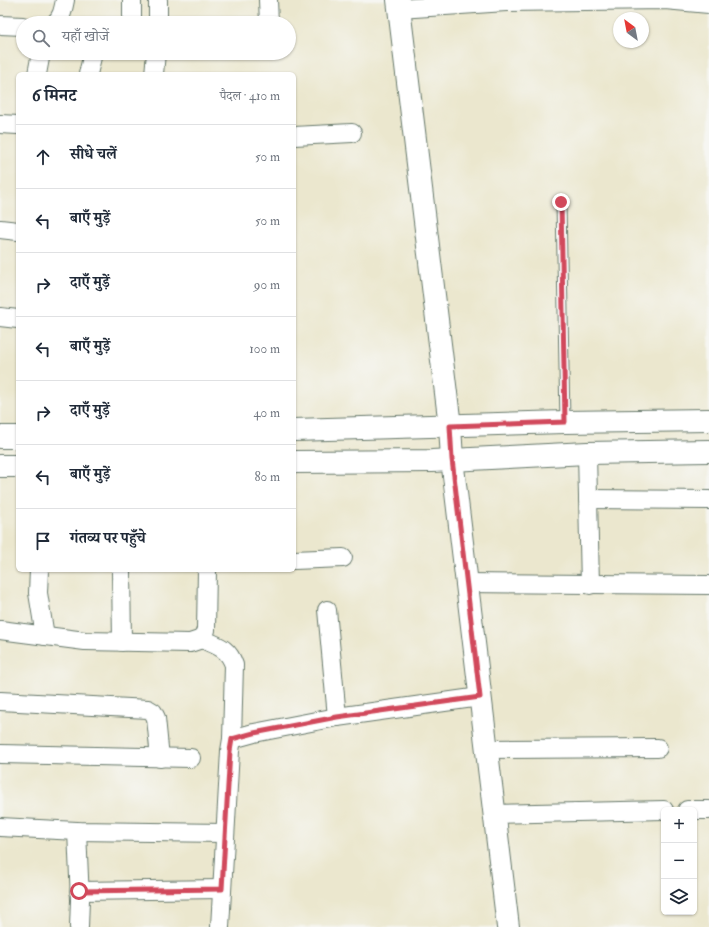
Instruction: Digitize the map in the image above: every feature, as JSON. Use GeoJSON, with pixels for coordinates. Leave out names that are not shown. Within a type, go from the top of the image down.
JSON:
{"type":"FeatureCollection","features":[{"type":"Feature","properties":{"kind":"main road"},"geometry":{"type":"LineString","coordinates":[[399,5],[450,429],[466,583],[508,927]]}},
{"type":"Feature","properties":{"kind":"main road"},"geometry":{"type":"LineString","coordinates":[[296,430],[450,429],[565,422],[709,420]]}},
{"type":"Feature","properties":{"kind":"main road"},"geometry":{"type":"LineString","coordinates":[[0,437],[16,437]]}},
{"type":"Feature","properties":{"kind":"main road"},"geometry":{"type":"LineString","coordinates":[[296,462],[432,461],[452,457],[709,451]]}},
{"type":"Feature","properties":{"kind":"main road"},"geometry":{"type":"LineString","coordinates":[[0,466],[16,466]]}},
{"type":"Feature","properties":{"kind":"street"},"geometry":{"type":"LineString","coordinates":[[61,16],[65,0]]}},
{"type":"Feature","properties":{"kind":"street"},"geometry":{"type":"LineString","coordinates":[[132,0],[132,16]]}},
{"type":"Feature","properties":{"kind":"street"},"geometry":{"type":"LineString","coordinates":[[158,0],[158,16]]}},
{"type":"Feature","properties":{"kind":"street"},"geometry":{"type":"LineString","coordinates":[[268,0],[269,16]]}},
{"type":"Feature","properties":{"kind":"street"},"geometry":{"type":"LineString","coordinates":[[399,5],[634,0],[665,0],[709,4]]}},
{"type":"Feature","properties":{"kind":"street"},"geometry":{"type":"LineString","coordinates":[[0,25],[16,26]]}},
{"type":"Feature","properties":{"kind":"street"},"geometry":{"type":"LineString","coordinates":[[37,72],[40,60]]}},
{"type":"Feature","properties":{"kind":"street"},"geometry":{"type":"LineString","coordinates":[[88,72],[91,60]]}},
{"type":"Feature","properties":{"kind":"street"},"geometry":{"type":"LineString","coordinates":[[154,72],[155,60]]}},
{"type":"Feature","properties":{"kind":"street"},"geometry":{"type":"LineString","coordinates":[[0,124],[16,125]]}},
{"type":"Feature","properties":{"kind":"street"},"geometry":{"type":"LineString","coordinates":[[296,136],[352,133]]}},
{"type":"Feature","properties":{"kind":"street"},"geometry":{"type":"LineString","coordinates":[[0,229],[16,231]]}},
{"type":"Feature","properties":{"kind":"street"},"geometry":{"type":"LineString","coordinates":[[0,317],[16,319]]}},
{"type":"Feature","properties":{"kind":"street"},"geometry":{"type":"LineString","coordinates":[[587,453],[590,585]]}},
{"type":"Feature","properties":{"kind":"street"},"geometry":{"type":"LineString","coordinates":[[588,499],[709,500]]}},
{"type":"Feature","properties":{"kind":"street"},"geometry":{"type":"LineString","coordinates":[[296,560],[343,558]]}},
{"type":"Feature","properties":{"kind":"street"},"geometry":{"type":"LineString","coordinates":[[39,572],[38,593],[45,636]]}},
{"type":"Feature","properties":{"kind":"street"},"geometry":{"type":"LineString","coordinates":[[121,572],[122,642]]}},
{"type":"Feature","properties":{"kind":"street"},"geometry":{"type":"LineString","coordinates":[[0,630],[85,641],[190,643],[202,638],[206,630],[208,572]]}},
{"type":"Feature","properties":{"kind":"street"},"geometry":{"type":"LineString","coordinates":[[466,583],[709,585]]}},
{"type":"Feature","properties":{"kind":"street"},"geometry":{"type":"LineString","coordinates":[[327,610],[337,717]]}},
{"type":"Feature","properties":{"kind":"street"},"geometry":{"type":"LineString","coordinates":[[202,638],[226,650],[231,656],[234,665],[232,739],[230,751],[220,927]]}},
{"type":"Feature","properties":{"kind":"street"},"geometry":{"type":"LineString","coordinates":[[232,739],[254,733],[337,717],[480,697]]}},
{"type":"Feature","properties":{"kind":"street"},"geometry":{"type":"LineString","coordinates":[[0,700],[148,709],[153,712],[156,718],[160,758]]}},
{"type":"Feature","properties":{"kind":"street"},"geometry":{"type":"LineString","coordinates":[[486,749],[658,748]]}},
{"type":"Feature","properties":{"kind":"street"},"geometry":{"type":"LineString","coordinates":[[0,756],[191,758]]}},
{"type":"Feature","properties":{"kind":"street"},"geometry":{"type":"LineString","coordinates":[[494,814],[661,810]]}},
{"type":"Feature","properties":{"kind":"street"},"geometry":{"type":"LineString","coordinates":[[697,810],[709,810]]}},
{"type":"Feature","properties":{"kind":"street"},"geometry":{"type":"LineString","coordinates":[[0,827],[77,831],[225,833]]}},
{"type":"Feature","properties":{"kind":"street"},"geometry":{"type":"LineString","coordinates":[[77,831],[79,927]]}},
{"type":"Feature","properties":{"kind":"street"},"geometry":{"type":"LineString","coordinates":[[79,891],[222,889]]}},
{"type":"Feature","properties":{"kind":"lane"},"geometry":{"type":"LineString","coordinates":[[561,202],[565,422]]}},
{"type":"Feature","properties":{"kind":"route"},"geometry":{"type":"LineString","coordinates":[[79,891],[222,889],[232,739],[244,735],[337,717],[480,697],[452,459],[450,426],[565,422],[561,202]]}}]}
